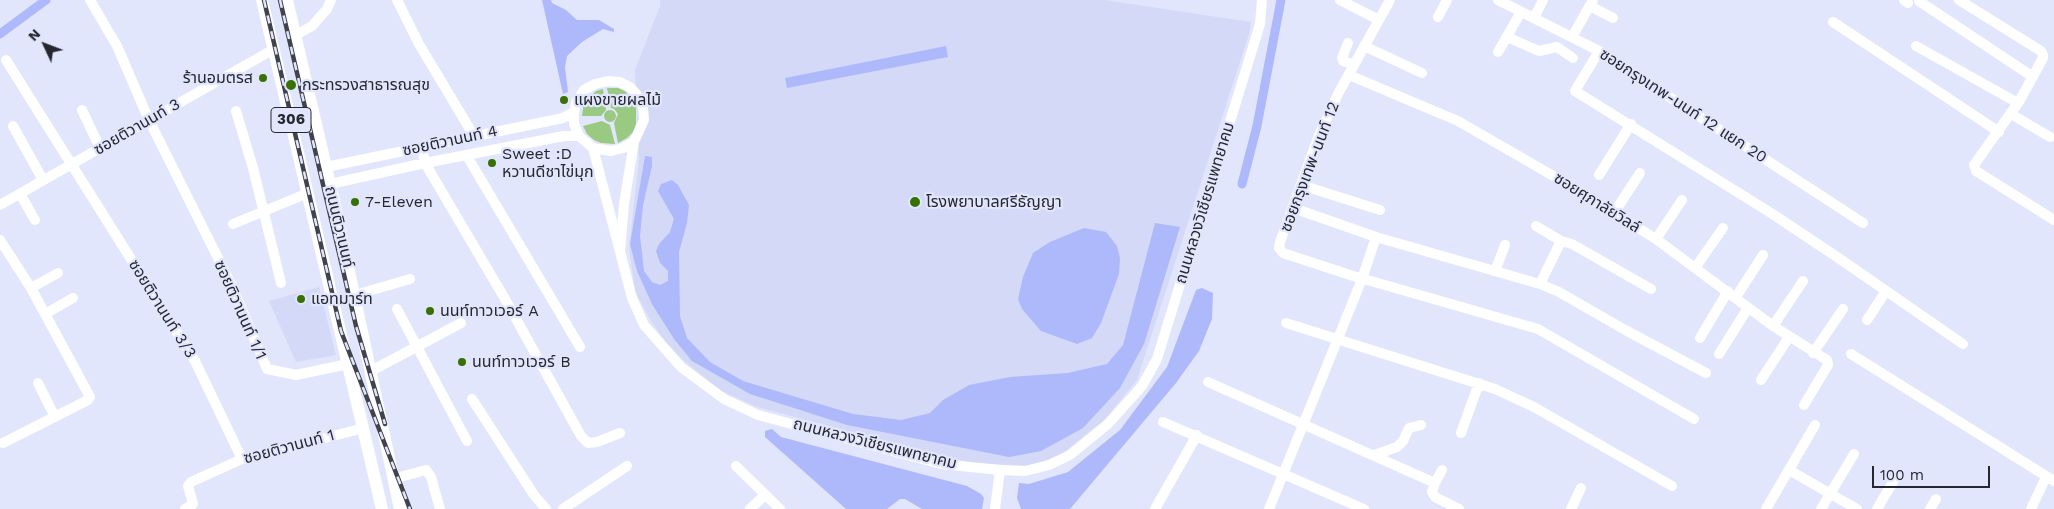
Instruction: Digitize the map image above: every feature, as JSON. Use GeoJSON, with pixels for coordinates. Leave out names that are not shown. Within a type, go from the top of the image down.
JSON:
{"type":"FeatureCollection","features":[{"type":"Feature","properties":{"kind":"main road","name":"ถนนติวานนท์"},"geometry":{"type":"LineString","coordinates":[[262,0],[382,509]]}},
{"type":"Feature","properties":{"kind":"main road","name":"ถนนติวานนท์"},"geometry":{"type":"LineString","coordinates":[[286,0],[355,295],[400,509]]}},
{"type":"Feature","properties":{"kind":"main road"},"geometry":{"type":"LineString","coordinates":[[303,172],[326,167]]}},
{"type":"Feature","properties":{"kind":"main road","name":"ถนนติวานนท์"},"geometry":{"type":"LineString","coordinates":[[365,434],[390,509]]}},
{"type":"Feature","properties":{"kind":"main road","name":"ถนนติวานนท์"},"geometry":{"type":"LineString","coordinates":[[389,455],[400,477],[409,509]]}},
{"type":"Feature","properties":{"kind":"street"},"geometry":{"type":"LineString","coordinates":[[90,0],[116,46],[149,120]]}},
{"type":"Feature","properties":{"kind":"street"},"geometry":{"type":"LineString","coordinates":[[294,36],[312,26],[327,9],[331,0]]}},
{"type":"Feature","properties":{"kind":"street"},"geometry":{"type":"LineString","coordinates":[[397,0],[419,44],[474,136]]}},
{"type":"Feature","properties":{"kind":"street","name":"ถนนหลวงวิเชียรแพทยาคม"},"geometry":{"type":"LineString","coordinates":[[593,148],[632,298],[644,325],[681,368],[724,399],[758,415],[941,464],[1025,471],[1049,465],[1070,455],[1102,430],[1126,406],[1142,386],[1157,359],[1260,24],[1262,0]]}},
{"type":"Feature","properties":{"kind":"street"},"geometry":{"type":"LineString","coordinates":[[1340,0],[1379,20]]}},
{"type":"Feature","properties":{"kind":"street","name":"ซอยกรุงเทพ-นนท์ 12"},"geometry":{"type":"LineString","coordinates":[[1362,278],[1283,253],[1279,248],[1319,134],[1354,64],[1390,0]]}},
{"type":"Feature","properties":{"kind":"street"},"geometry":{"type":"LineString","coordinates":[[1438,17],[1447,0]]}},
{"type":"Feature","properties":{"kind":"street","name":"ซอยกรุงเทพ-นนท์ 12 แยก 20"},"geometry":{"type":"LineString","coordinates":[[1499,0],[1599,51],[1863,223]]}},
{"type":"Feature","properties":{"kind":"street"},"geometry":{"type":"LineString","coordinates":[[1534,18],[1543,0]]}},
{"type":"Feature","properties":{"kind":"street"},"geometry":{"type":"LineString","coordinates":[[1959,0],[2041,51],[2043,58],[2018,103],[1974,165],[1976,171],[2054,220]]}},
{"type":"Feature","properties":{"kind":"street"},"geometry":{"type":"LineString","coordinates":[[1920,1],[2032,77]]}},
{"type":"Feature","properties":{"kind":"street"},"geometry":{"type":"LineString","coordinates":[[1572,38],[1592,3],[1613,18]]}},
{"type":"Feature","properties":{"kind":"street"},"geometry":{"type":"LineString","coordinates":[[1498,52],[1521,12]]}},
{"type":"Feature","properties":{"kind":"street"},"geometry":{"type":"LineString","coordinates":[[1832,22],[1999,132]]}},
{"type":"Feature","properties":{"kind":"street"},"geometry":{"type":"LineString","coordinates":[[1507,37],[1539,51],[1557,47],[1573,58]]}},
{"type":"Feature","properties":{"kind":"street"},"geometry":{"type":"LineString","coordinates":[[1348,43],[1342,58],[1354,64]]}},
{"type":"Feature","properties":{"kind":"street"},"geometry":{"type":"LineString","coordinates":[[1364,46],[1422,73]]}},
{"type":"Feature","properties":{"kind":"street"},"geometry":{"type":"LineString","coordinates":[[1916,46],[2018,103]]}},
{"type":"Feature","properties":{"kind":"street","name":"ซอยติวานนท์ 3"},"geometry":{"type":"LineString","coordinates":[[0,205],[274,49]]}},
{"type":"Feature","properties":{"kind":"street"},"geometry":{"type":"LineString","coordinates":[[1599,51],[1575,91],[1631,124],[1771,213],[1963,344]]}},
{"type":"Feature","properties":{"kind":"street","name":"ซอยติวานนท์ 3/3"},"geometry":{"type":"LineString","coordinates":[[6,60],[195,362],[242,459]]}},
{"type":"Feature","properties":{"kind":"street","name":"ซอยศุภาลัยวิลล์"},"geometry":{"type":"LineString","coordinates":[[1349,75],[1458,122],[1569,185],[1656,239],[1773,326],[1827,360],[1828,365],[1804,405]]}},
{"type":"Feature","properties":{"kind":"street","name":"ถนนหลวงวิเชียรแพทยาคม"},"geometry":{"type":"LineString","coordinates":[[574,112],[577,100],[584,90],[595,84],[608,81],[620,82],[631,88],[639,97],[643,108],[644,120],[634,142],[624,204],[620,251]]}},
{"type":"Feature","properties":{"kind":"street"},"geometry":{"type":"LineString","coordinates":[[82,110],[100,148]]}},
{"type":"Feature","properties":{"kind":"street"},"geometry":{"type":"LineString","coordinates":[[236,111],[253,168],[281,283]]}},
{"type":"Feature","properties":{"kind":"street"},"geometry":{"type":"LineString","coordinates":[[574,112],[574,124],[579,136],[593,148],[611,151],[623,148],[634,142]]}},
{"type":"Feature","properties":{"kind":"street","name":"ซอยติวานนท์ 4"},"geometry":{"type":"LineString","coordinates":[[326,167],[563,118],[574,112]]}},
{"type":"Feature","properties":{"kind":"street"},"geometry":{"type":"LineString","coordinates":[[2011,114],[2050,137]]}},
{"type":"Feature","properties":{"kind":"street","name":"ซอยติวานนท์ 1/1"},"geometry":{"type":"LineString","coordinates":[[149,120],[232,286],[267,369],[296,375],[348,364]]}},
{"type":"Feature","properties":{"kind":"street"},"geometry":{"type":"LineString","coordinates":[[535,123],[537,141]]}},
{"type":"Feature","properties":{"kind":"street"},"geometry":{"type":"LineString","coordinates":[[1598,175],[1631,124]]}},
{"type":"Feature","properties":{"kind":"street"},"geometry":{"type":"LineString","coordinates":[[13,126],[43,180]]}},
{"type":"Feature","properties":{"kind":"street","name":"ซอยติวานนท์ 4"},"geometry":{"type":"LineString","coordinates":[[330,184],[537,141],[579,136]]}},
{"type":"Feature","properties":{"kind":"street"},"geometry":{"type":"LineString","coordinates":[[422,147],[425,163],[505,299],[580,436],[588,443],[620,434]]}},
{"type":"Feature","properties":{"kind":"street"},"geometry":{"type":"LineString","coordinates":[[467,156],[580,347]]}},
{"type":"Feature","properties":{"kind":"street"},"geometry":{"type":"LineString","coordinates":[[1614,214],[1640,174]]}},
{"type":"Feature","properties":{"kind":"street"},"geometry":{"type":"LineString","coordinates":[[1301,185],[1380,210]]}},
{"type":"Feature","properties":{"kind":"street"},"geometry":{"type":"LineString","coordinates":[[233,224],[308,193]]}},
{"type":"Feature","properties":{"kind":"street"},"geometry":{"type":"LineString","coordinates":[[20,194],[35,220]]}},
{"type":"Feature","properties":{"kind":"street"},"geometry":{"type":"LineString","coordinates":[[1656,239],[1682,200]]}},
{"type":"Feature","properties":{"kind":"street"},"geometry":{"type":"LineString","coordinates":[[1293,208],[1376,237],[1540,284],[1559,292],[1706,373]]}},
{"type":"Feature","properties":{"kind":"street"},"geometry":{"type":"LineString","coordinates":[[1536,226],[1562,241],[1572,244],[1651,289]]}},
{"type":"Feature","properties":{"kind":"street"},"geometry":{"type":"LineString","coordinates":[[1695,268],[1723,228]]}},
{"type":"Feature","properties":{"kind":"street"},"geometry":{"type":"LineString","coordinates":[[1269,509],[1338,340],[1376,237]]}},
{"type":"Feature","properties":{"kind":"street"},"geometry":{"type":"LineString","coordinates":[[0,240],[31,288],[90,394],[88,400],[2,443]]}},
{"type":"Feature","properties":{"kind":"street"},"geometry":{"type":"LineString","coordinates":[[1540,284],[1562,241]]}},
{"type":"Feature","properties":{"kind":"street"},"geometry":{"type":"LineString","coordinates":[[1495,271],[1506,245]]}},
{"type":"Feature","properties":{"kind":"street"},"geometry":{"type":"LineString","coordinates":[[1700,338],[1763,255]]}},
{"type":"Feature","properties":{"kind":"street"},"geometry":{"type":"LineString","coordinates":[[31,288],[58,273]]}},
{"type":"Feature","properties":{"kind":"street"},"geometry":{"type":"LineString","coordinates":[[1362,278],[1538,329],[1694,419]]}},
{"type":"Feature","properties":{"kind":"street"},"geometry":{"type":"LineString","coordinates":[[355,295],[410,279]]}},
{"type":"Feature","properties":{"kind":"street"},"geometry":{"type":"LineString","coordinates":[[1773,326],[1803,281]]}},
{"type":"Feature","properties":{"kind":"street"},"geometry":{"type":"LineString","coordinates":[[1867,320],[1886,291]]}},
{"type":"Feature","properties":{"kind":"street"},"geometry":{"type":"LineString","coordinates":[[45,314],[74,298]]}},
{"type":"Feature","properties":{"kind":"street"},"geometry":{"type":"LineString","coordinates":[[1719,354],[1748,308]]}},
{"type":"Feature","properties":{"kind":"street"},"geometry":{"type":"LineString","coordinates":[[397,309],[467,441]]}},
{"type":"Feature","properties":{"kind":"street"},"geometry":{"type":"LineString","coordinates":[[1814,353],[1843,309]]}},
{"type":"Feature","properties":{"kind":"street"},"geometry":{"type":"LineString","coordinates":[[371,371],[461,323]]}},
{"type":"Feature","properties":{"kind":"street"},"geometry":{"type":"LineString","coordinates":[[1286,323],[1480,383],[1534,407],[1672,486]]}},
{"type":"Feature","properties":{"kind":"street"},"geometry":{"type":"LineString","coordinates":[[1761,380],[1789,337]]}},
{"type":"Feature","properties":{"kind":"street"},"geometry":{"type":"LineString","coordinates":[[1852,354],[2050,479],[2031,509]]}},
{"type":"Feature","properties":{"kind":"street"},"geometry":{"type":"LineString","coordinates":[[1208,382],[1374,454],[1435,483]]}},
{"type":"Feature","properties":{"kind":"street"},"geometry":{"type":"LineString","coordinates":[[38,383],[55,417]]}},
{"type":"Feature","properties":{"kind":"street"},"geometry":{"type":"LineString","coordinates":[[1461,432],[1480,383]]}},
{"type":"Feature","properties":{"kind":"street"},"geometry":{"type":"LineString","coordinates":[[472,399],[534,495],[546,509]]}},
{"type":"Feature","properties":{"kind":"street"},"geometry":{"type":"LineString","coordinates":[[1164,422],[1197,434],[1283,475],[1364,509]]}},
{"type":"Feature","properties":{"kind":"street"},"geometry":{"type":"LineString","coordinates":[[1374,454],[1397,447],[1403,441],[1409,428],[1421,425]]}},
{"type":"Feature","properties":{"kind":"street"},"geometry":{"type":"LineString","coordinates":[[1766,509],[1815,425]]}},
{"type":"Feature","properties":{"kind":"street","name":"ซอยติวานนท์ 1"},"geometry":{"type":"LineString","coordinates":[[186,509],[193,504],[188,486],[191,482],[242,459],[365,434]]}},
{"type":"Feature","properties":{"kind":"street"},"geometry":{"type":"LineString","coordinates":[[1155,509],[1197,434]]}},
{"type":"Feature","properties":{"kind":"street"},"geometry":{"type":"LineString","coordinates":[[1821,509],[1854,454]]}},
{"type":"Feature","properties":{"kind":"street"},"geometry":{"type":"LineString","coordinates":[[563,509],[627,466]]}},
{"type":"Feature","properties":{"kind":"street"},"geometry":{"type":"LineString","coordinates":[[736,466],[780,509]]}},
{"type":"Feature","properties":{"kind":"street"},"geometry":{"type":"LineString","coordinates":[[400,477],[426,470],[431,477],[440,509]]}},
{"type":"Feature","properties":{"kind":"street"},"geometry":{"type":"LineString","coordinates":[[996,509],[1000,470]]}},
{"type":"Feature","properties":{"kind":"street"},"geometry":{"type":"LineString","coordinates":[[1442,470],[1432,492],[1435,497],[1459,509]]}},
{"type":"Feature","properties":{"kind":"street"},"geometry":{"type":"LineString","coordinates":[[1789,470],[1857,509]]}},
{"type":"Feature","properties":{"kind":"street"},"geometry":{"type":"LineString","coordinates":[[1877,509],[1896,477]]}},
{"type":"Feature","properties":{"kind":"street"},"geometry":{"type":"LineString","coordinates":[[1571,509],[1581,488]]}},
{"type":"Feature","properties":{"kind":"street"},"geometry":{"type":"LineString","coordinates":[[750,509],[765,495]]}},
{"type":"Feature","properties":{"kind":"street"},"geometry":{"type":"LineString","coordinates":[[1930,509],[1936,499]]}},
{"type":"Feature","properties":{"kind":"shaded area","name":"โรงพยาบาลศรีธัญญา"},"geometry":{"type":"Polygon","coordinates":[[[660,0],[1104,0],[1251,22],[1249,34],[1137,380],[1105,419],[1062,454],[1033,466],[971,463],[757,407],[720,390],[683,360],[665,341],[651,321],[635,291],[629,248],[639,160],[635,70],[660,6],[660,0]]]}},
{"type":"Feature","properties":{"kind":"shaded area"},"geometry":{"type":"Polygon","coordinates":[[[319,287],[336,355],[296,362],[269,301],[319,287]]]}},
{"type":"Feature","properties":{"kind":"green space"},"geometry":{"type":"Polygon","coordinates":[[[607,88],[618,88],[625,91],[636,104],[636,124],[633,132],[618,143],[614,123],[618,114],[611,108],[607,88]]]}},
{"type":"Feature","properties":{"kind":"green space"},"geometry":{"type":"Polygon","coordinates":[[[603,89],[606,110],[601,116],[582,116],[584,102],[596,91],[603,89]]]}},
{"type":"Feature","properties":{"kind":"green space"},"geometry":{"type":"Polygon","coordinates":[[[608,110],[612,110],[616,116],[612,122],[608,122],[604,118],[604,114],[608,110]]]}},
{"type":"Feature","properties":{"kind":"green space"},"geometry":{"type":"Polygon","coordinates":[[[602,121],[610,125],[615,144],[601,143],[594,140],[587,134],[583,126],[602,121]]]}},
{"type":"Feature","properties":{"kind":"water"},"geometry":{"type":"Polygon","coordinates":[[[542,0],[551,0],[552,3],[566,10],[577,20],[599,20],[614,29],[614,32],[603,29],[582,42],[567,56],[565,67],[568,92],[563,94],[542,0]]]}},
{"type":"Feature","properties":{"kind":"water"},"geometry":{"type":"Polygon","coordinates":[[[946,46],[948,57],[787,88],[785,78],[946,46]]]}},
{"type":"Feature","properties":{"kind":"water"},"geometry":{"type":"Polygon","coordinates":[[[645,156],[652,157],[652,166],[643,205],[640,236],[644,271],[652,282],[660,285],[668,281],[668,271],[660,263],[656,251],[659,244],[670,232],[674,219],[658,191],[661,184],[672,180],[678,185],[689,205],[687,223],[679,252],[680,316],[687,338],[710,362],[743,381],[853,414],[901,420],[930,413],[943,400],[969,385],[1010,377],[1068,373],[1107,364],[1123,345],[1155,223],[1180,227],[1144,344],[1120,388],[1083,428],[1041,451],[1009,457],[847,425],[750,394],[692,361],[674,339],[652,304],[637,271],[630,244],[645,156]]]}},
{"type":"Feature","properties":{"kind":"water"},"geometry":{"type":"Polygon","coordinates":[[[1084,228],[1106,232],[1117,246],[1120,258],[1119,274],[1101,323],[1092,338],[1077,344],[1041,331],[1022,309],[1018,299],[1023,277],[1033,253],[1050,242],[1084,228]]]}},
{"type":"Feature","properties":{"kind":"water"},"geometry":{"type":"Polygon","coordinates":[[[1202,288],[1213,293],[1212,319],[1199,351],[1176,383],[1070,509],[1021,509],[1017,498],[1019,483],[1029,484],[1068,472],[1120,430],[1167,367],[1196,290],[1202,288]]]}},
{"type":"Feature","properties":{"kind":"water"},"geometry":{"type":"Polygon","coordinates":[[[772,429],[781,437],[967,486],[981,494],[984,498],[982,509],[922,509],[905,499],[900,499],[887,509],[846,509],[765,437],[765,431],[772,429]]]}},
{"type":"Feature","properties":{"kind":"waterway"},"geometry":{"type":"LineString","coordinates":[[0,34],[46,0]]}},
{"type":"Feature","properties":{"kind":"waterway"},"geometry":{"type":"LineString","coordinates":[[1242,184],[1257,126],[1281,0]]}},
{"type":"Feature","properties":{"kind":"railway"},"geometry":{"type":"LineString","coordinates":[[264,0],[341,331],[410,509]]}},
{"type":"Feature","properties":{"kind":"railway"},"geometry":{"type":"LineString","coordinates":[[280,0],[356,326],[385,424]]}},
{"type":"Feature","properties":{"kind":"place","name":"ร้านอมตรส"},"geometry":{"type":"Point","coordinates":[263,78]}},
{"type":"Feature","properties":{"kind":"place","name":"กระทรวงสาธารณสุข"},"geometry":{"type":"Point","coordinates":[291,85]}},
{"type":"Feature","properties":{"kind":"place","name":"แผงขายผลไม้"},"geometry":{"type":"Point","coordinates":[564,100]}},
{"type":"Feature","properties":{"kind":"place","name":"Sweet :D หวานดีชาไข่มุก"},"geometry":{"type":"Point","coordinates":[492,163]}},
{"type":"Feature","properties":{"kind":"place","name":"7-Eleven"},"geometry":{"type":"Point","coordinates":[355,202]}},
{"type":"Feature","properties":{"kind":"place","name":"โรงพยาบาลศรีธัญญา"},"geometry":{"type":"Point","coordinates":[915,202]}},
{"type":"Feature","properties":{"kind":"place","name":"แอทมาร์ท"},"geometry":{"type":"Point","coordinates":[301,299]}},
{"type":"Feature","properties":{"kind":"place","name":"นนท์ทาวเวอร์ A"},"geometry":{"type":"Point","coordinates":[430,311]}},
{"type":"Feature","properties":{"kind":"place","name":"นนท์ทาวเวอร์ B"},"geometry":{"type":"Point","coordinates":[462,362]}}]}
